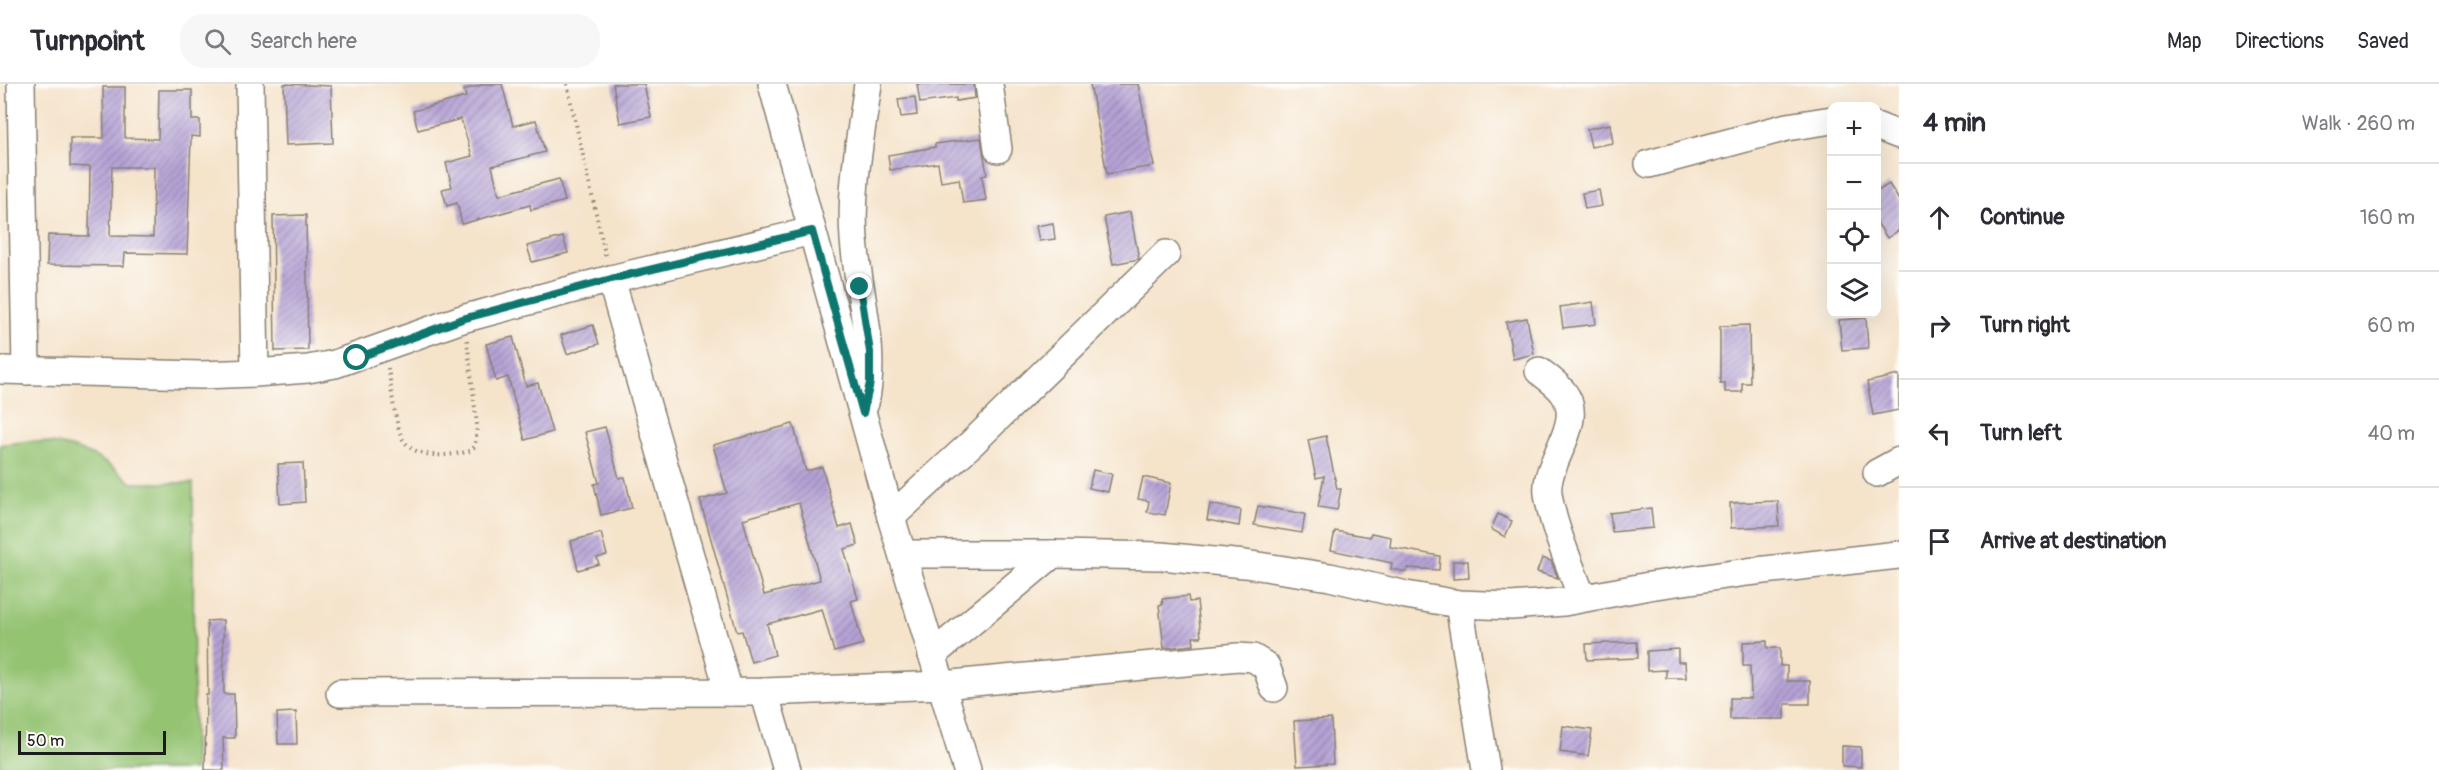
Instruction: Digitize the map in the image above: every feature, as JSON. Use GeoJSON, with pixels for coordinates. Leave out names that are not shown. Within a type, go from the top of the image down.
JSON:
{"type":"FeatureCollection","features":[{"type":"Feature","properties":{"kind":"street"},"geometry":{"type":"LineString","coordinates":[[21,84],[13,370],[201,375],[308,369],[335,364],[462,319],[611,279],[812,231]]}},
{"type":"Feature","properties":{"kind":"street"},"geometry":{"type":"LineString","coordinates":[[250,84],[255,373]]}},
{"type":"Feature","properties":{"kind":"street"},"geometry":{"type":"LineString","coordinates":[[772,84],[891,517],[967,770]]}},
{"type":"Feature","properties":{"kind":"street"},"geometry":{"type":"LineString","coordinates":[[863,413],[870,383],[870,352],[854,239],[853,207],[868,84]]}},
{"type":"Feature","properties":{"kind":"street"},"geometry":{"type":"LineString","coordinates":[[989,84],[998,149]]}},
{"type":"Feature","properties":{"kind":"street"},"geometry":{"type":"LineString","coordinates":[[1650,164],[1787,127],[1827,121]]}},
{"type":"Feature","properties":{"kind":"street"},"geometry":{"type":"LineString","coordinates":[[1881,128],[1899,135]]}},
{"type":"Feature","properties":{"kind":"street"},"geometry":{"type":"LineString","coordinates":[[891,517],[972,443],[1166,254]]}},
{"type":"Feature","properties":{"kind":"street"},"geometry":{"type":"LineString","coordinates":[[611,279],[729,692]]}},
{"type":"Feature","properties":{"kind":"street"},"geometry":{"type":"LineString","coordinates":[[1539,371],[1564,393],[1568,403],[1568,429],[1553,464],[1548,491],[1552,511],[1582,598]]}},
{"type":"Feature","properties":{"kind":"street"},"geometry":{"type":"LineString","coordinates":[[903,554],[1161,556],[1245,564],[1330,577],[1406,595],[1460,604],[1537,605],[1747,572],[1899,555]]}},
{"type":"Feature","properties":{"kind":"street"},"geometry":{"type":"LineString","coordinates":[[933,655],[1053,554]]}},
{"type":"Feature","properties":{"kind":"street"},"geometry":{"type":"LineString","coordinates":[[1460,604],[1486,770]]}},
{"type":"Feature","properties":{"kind":"street"},"geometry":{"type":"LineString","coordinates":[[340,693],[764,692],[942,685],[1238,657],[1253,658],[1266,666],[1274,688]]}},
{"type":"Feature","properties":{"kind":"street"},"geometry":{"type":"LineString","coordinates":[[764,692],[787,770]]}},
{"type":"Feature","properties":{"kind":"path"},"geometry":{"type":"LineString","coordinates":[[567,84],[611,279]]}},
{"type":"Feature","properties":{"kind":"path"},"geometry":{"type":"LineString","coordinates":[[384,347],[403,441],[416,450],[431,454],[470,451],[475,446],[477,438],[477,415],[462,319]]}},
{"type":"Feature","properties":{"kind":"green space"},"geometry":{"type":"Polygon","coordinates":[[[29,441],[58,444],[85,452],[109,465],[132,483],[193,483],[194,770],[0,770],[0,445],[29,441]]]}},
{"type":"Feature","properties":{"kind":"building"},"geometry":{"type":"Polygon","coordinates":[[[284,84],[331,86],[333,143],[286,145],[284,84]]]}},
{"type":"Feature","properties":{"kind":"building"},"geometry":{"type":"Polygon","coordinates":[[[485,84],[502,84],[513,126],[536,120],[545,152],[492,166],[499,195],[559,179],[565,201],[531,210],[530,205],[462,224],[457,203],[447,206],[442,189],[452,187],[446,163],[472,156],[461,119],[418,130],[413,111],[466,97],[464,90],[485,84]]]}},
{"type":"Feature","properties":{"kind":"building"},"geometry":{"type":"Polygon","coordinates":[[[613,84],[644,84],[651,117],[620,123],[613,84]]]}},
{"type":"Feature","properties":{"kind":"building"},"geometry":{"type":"Polygon","coordinates":[[[917,84],[974,84],[975,98],[920,103],[917,84]]]}},
{"type":"Feature","properties":{"kind":"building"},"geometry":{"type":"Polygon","coordinates":[[[1090,84],[1138,84],[1154,166],[1107,174],[1090,84]]]}},
{"type":"Feature","properties":{"kind":"building"},"geometry":{"type":"Polygon","coordinates":[[[103,87],[125,87],[125,138],[158,139],[159,90],[192,90],[192,120],[200,120],[200,137],[191,136],[187,254],[125,253],[124,266],[47,265],[48,235],[89,236],[90,167],[70,166],[70,138],[104,138],[103,87]],[[112,167],[110,236],[153,237],[154,167],[112,167]]]}},
{"type":"Feature","properties":{"kind":"building"},"geometry":{"type":"Polygon","coordinates":[[[915,97],[917,115],[901,117],[898,99],[915,97]]]}},
{"type":"Feature","properties":{"kind":"building"},"geometry":{"type":"Polygon","coordinates":[[[1610,124],[1613,143],[1591,147],[1587,129],[1610,124]]]}},
{"type":"Feature","properties":{"kind":"building"},"geometry":{"type":"Polygon","coordinates":[[[981,138],[987,175],[982,176],[986,200],[963,203],[959,179],[941,182],[938,163],[890,170],[888,155],[935,147],[935,144],[981,138]]]}},
{"type":"Feature","properties":{"kind":"building"},"geometry":{"type":"Polygon","coordinates":[[[1889,184],[1899,200],[1899,230],[1887,238],[1881,229],[1881,189],[1889,184]]]}},
{"type":"Feature","properties":{"kind":"building"},"geometry":{"type":"Polygon","coordinates":[[[1599,190],[1602,206],[1585,209],[1582,193],[1599,190]]]}},
{"type":"Feature","properties":{"kind":"building"},"geometry":{"type":"Polygon","coordinates":[[[1130,212],[1139,259],[1113,264],[1104,217],[1130,212]]]}},
{"type":"Feature","properties":{"kind":"building"},"geometry":{"type":"Polygon","coordinates":[[[306,215],[308,350],[275,351],[273,216],[306,215]]]}},
{"type":"Feature","properties":{"kind":"building"},"geometry":{"type":"Polygon","coordinates":[[[1053,223],[1055,239],[1039,241],[1036,226],[1053,223]]]}},
{"type":"Feature","properties":{"kind":"building"},"geometry":{"type":"Polygon","coordinates":[[[563,237],[568,253],[532,262],[527,246],[563,237]]]}},
{"type":"Feature","properties":{"kind":"building"},"geometry":{"type":"Polygon","coordinates":[[[1593,302],[1596,324],[1563,328],[1560,307],[1593,302]]]}},
{"type":"Feature","properties":{"kind":"building"},"geometry":{"type":"Polygon","coordinates":[[[1527,318],[1534,354],[1513,359],[1506,322],[1527,318]]]}},
{"type":"Feature","properties":{"kind":"building"},"geometry":{"type":"Polygon","coordinates":[[[1866,318],[1868,348],[1842,350],[1839,320],[1866,318]]]}},
{"type":"Feature","properties":{"kind":"building"},"geometry":{"type":"Polygon","coordinates":[[[593,325],[599,344],[567,354],[561,335],[593,325]]]}},
{"type":"Feature","properties":{"kind":"building"},"geometry":{"type":"Polygon","coordinates":[[[1749,325],[1750,383],[1742,383],[1742,392],[1725,392],[1725,383],[1720,383],[1720,326],[1749,325]]]}},
{"type":"Feature","properties":{"kind":"building"},"geometry":{"type":"Polygon","coordinates":[[[513,337],[526,386],[538,383],[552,432],[525,440],[508,377],[496,381],[486,344],[513,337]]]}},
{"type":"Feature","properties":{"kind":"building"},"geometry":{"type":"Polygon","coordinates":[[[1899,375],[1899,410],[1873,415],[1867,382],[1899,375]]]}},
{"type":"Feature","properties":{"kind":"building"},"geometry":{"type":"Polygon","coordinates":[[[793,424],[806,471],[822,467],[839,528],[852,524],[858,545],[844,549],[858,599],[851,601],[863,644],[834,652],[822,609],[767,624],[775,655],[751,662],[742,631],[737,632],[700,500],[727,493],[713,445],[793,424]],[[799,503],[743,519],[764,595],[820,580],[799,503]]]}},
{"type":"Feature","properties":{"kind":"building"},"geometry":{"type":"Polygon","coordinates":[[[605,427],[619,478],[625,477],[632,508],[601,515],[594,484],[599,483],[585,432],[605,427]]]}},
{"type":"Feature","properties":{"kind":"building"},"geometry":{"type":"Polygon","coordinates":[[[1326,436],[1337,489],[1341,489],[1337,510],[1318,507],[1324,476],[1316,478],[1308,440],[1326,436]]]}},
{"type":"Feature","properties":{"kind":"building"},"geometry":{"type":"Polygon","coordinates":[[[303,463],[305,502],[280,504],[278,464],[303,463]]]}},
{"type":"Feature","properties":{"kind":"building"},"geometry":{"type":"Polygon","coordinates":[[[1093,470],[1112,474],[1108,492],[1089,488],[1093,470]]]}},
{"type":"Feature","properties":{"kind":"building"},"geometry":{"type":"Polygon","coordinates":[[[1143,477],[1171,483],[1165,515],[1147,512],[1149,501],[1138,499],[1143,477]]]}},
{"type":"Feature","properties":{"kind":"building"},"geometry":{"type":"Polygon","coordinates":[[[1778,501],[1779,526],[1731,528],[1730,503],[1778,501]]]}},
{"type":"Feature","properties":{"kind":"building"},"geometry":{"type":"Polygon","coordinates":[[[1210,504],[1241,510],[1239,526],[1207,520],[1210,504]]]}},
{"type":"Feature","properties":{"kind":"building"},"geometry":{"type":"Polygon","coordinates":[[[1258,506],[1305,514],[1302,533],[1254,525],[1258,506]]]}},
{"type":"Feature","properties":{"kind":"building"},"geometry":{"type":"Polygon","coordinates":[[[1651,508],[1653,528],[1612,532],[1610,513],[1651,508]]]}},
{"type":"Feature","properties":{"kind":"building"},"geometry":{"type":"Polygon","coordinates":[[[1498,514],[1512,521],[1505,537],[1491,529],[1498,514]]]}},
{"type":"Feature","properties":{"kind":"building"},"geometry":{"type":"Polygon","coordinates":[[[1335,531],[1370,537],[1371,533],[1391,537],[1390,547],[1440,556],[1439,570],[1408,568],[1407,572],[1391,569],[1392,563],[1331,550],[1335,531]]]}},
{"type":"Feature","properties":{"kind":"building"},"geometry":{"type":"Polygon","coordinates":[[[601,533],[607,555],[597,558],[599,564],[578,570],[571,541],[601,533]]]}},
{"type":"Feature","properties":{"kind":"building"},"geometry":{"type":"Polygon","coordinates":[[[1542,558],[1551,561],[1558,578],[1537,572],[1542,558]]]}},
{"type":"Feature","properties":{"kind":"building"},"geometry":{"type":"Polygon","coordinates":[[[1453,561],[1468,561],[1469,578],[1453,579],[1453,561]]]}},
{"type":"Feature","properties":{"kind":"building"},"geometry":{"type":"Polygon","coordinates":[[[1188,596],[1189,602],[1197,601],[1201,637],[1193,637],[1194,645],[1164,648],[1159,605],[1163,604],[1162,599],[1188,596]]]}},
{"type":"Feature","properties":{"kind":"building"},"geometry":{"type":"Polygon","coordinates":[[[223,620],[224,694],[234,694],[235,738],[223,738],[224,770],[205,770],[206,695],[208,695],[207,621],[223,620]]]}},
{"type":"Feature","properties":{"kind":"building"},"geometry":{"type":"Polygon","coordinates":[[[1767,641],[1767,648],[1780,648],[1780,666],[1787,666],[1787,681],[1810,681],[1810,704],[1785,704],[1785,719],[1730,719],[1730,698],[1751,698],[1750,666],[1743,666],[1743,642],[1767,641]]]}},
{"type":"Feature","properties":{"kind":"building"},"geometry":{"type":"Polygon","coordinates":[[[1637,642],[1638,658],[1587,660],[1586,644],[1637,642]]]}},
{"type":"Feature","properties":{"kind":"building"},"geometry":{"type":"Polygon","coordinates":[[[1678,649],[1678,662],[1685,662],[1686,678],[1666,678],[1666,670],[1647,671],[1647,651],[1678,649]]]}},
{"type":"Feature","properties":{"kind":"building"},"geometry":{"type":"Polygon","coordinates":[[[296,712],[297,744],[278,744],[277,713],[296,712]]]}},
{"type":"Feature","properties":{"kind":"building"},"geometry":{"type":"Polygon","coordinates":[[[1331,719],[1333,764],[1297,766],[1294,721],[1331,719]]]}},
{"type":"Feature","properties":{"kind":"building"},"geometry":{"type":"Polygon","coordinates":[[[1563,726],[1592,730],[1588,756],[1560,752],[1563,726]]]}},
{"type":"Feature","properties":{"kind":"building"},"geometry":{"type":"Polygon","coordinates":[[[1842,746],[1861,747],[1861,767],[1842,766],[1842,746]]]}},
{"type":"Feature","properties":{"kind":"route"},"geometry":{"type":"LineString","coordinates":[[357,358],[434,327],[462,319],[611,279],[812,231],[863,413],[870,383],[870,352],[860,287]]}}]}
